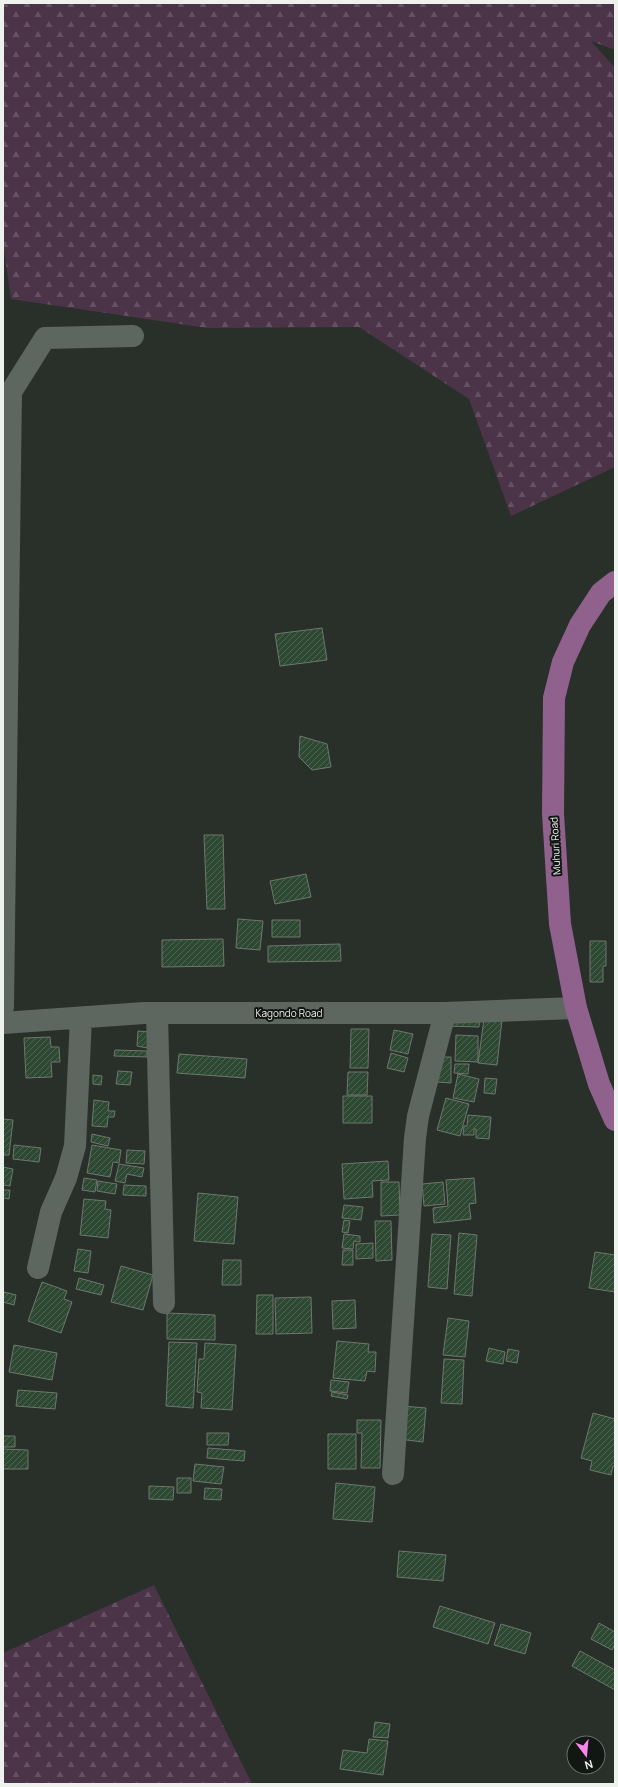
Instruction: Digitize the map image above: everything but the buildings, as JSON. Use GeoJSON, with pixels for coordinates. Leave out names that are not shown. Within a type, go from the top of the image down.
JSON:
{"type":"FeatureCollection","features":[{"type":"Feature","properties":{"kind":"main road","name":"Muhuri Road"},"geometry":{"type":"LineString","coordinates":[[615,582],[601,594],[580,625],[563,662],[554,698],[554,814],[560,924],[576,1008],[599,1084],[615,1120]]}},
{"type":"Feature","properties":{"kind":"street"},"geometry":{"type":"LineString","coordinates":[[3,1007],[11,392],[45,338],[133,336]]}},
{"type":"Feature","properties":{"kind":"street","name":"Kagondo Road"},"geometry":{"type":"LineString","coordinates":[[3,1023],[157,1013],[445,1013],[576,1008]]}},
{"type":"Feature","properties":{"kind":"street"},"geometry":{"type":"LineString","coordinates":[[157,1013],[164,1303]]}},
{"type":"Feature","properties":{"kind":"street"},"geometry":{"type":"LineString","coordinates":[[393,1474],[415,1138],[418,1116],[445,1013]]}},
{"type":"Feature","properties":{"kind":"street"},"geometry":{"type":"LineString","coordinates":[[38,1268],[52,1212],[66,1178],[74,1146],[81,1018]]}},
{"type":"Feature","properties":{"kind":"green space"},"geometry":{"type":"Polygon","coordinates":[[[3,3],[615,3],[615,50],[591,41],[615,68],[615,467],[511,516],[469,399],[359,327],[207,328],[11,299],[3,244],[3,3]]]}},
{"type":"Feature","properties":{"kind":"green space"},"geometry":{"type":"Polygon","coordinates":[[[154,1585],[252,1784],[3,1784],[3,1653],[154,1585]]]}}]}
